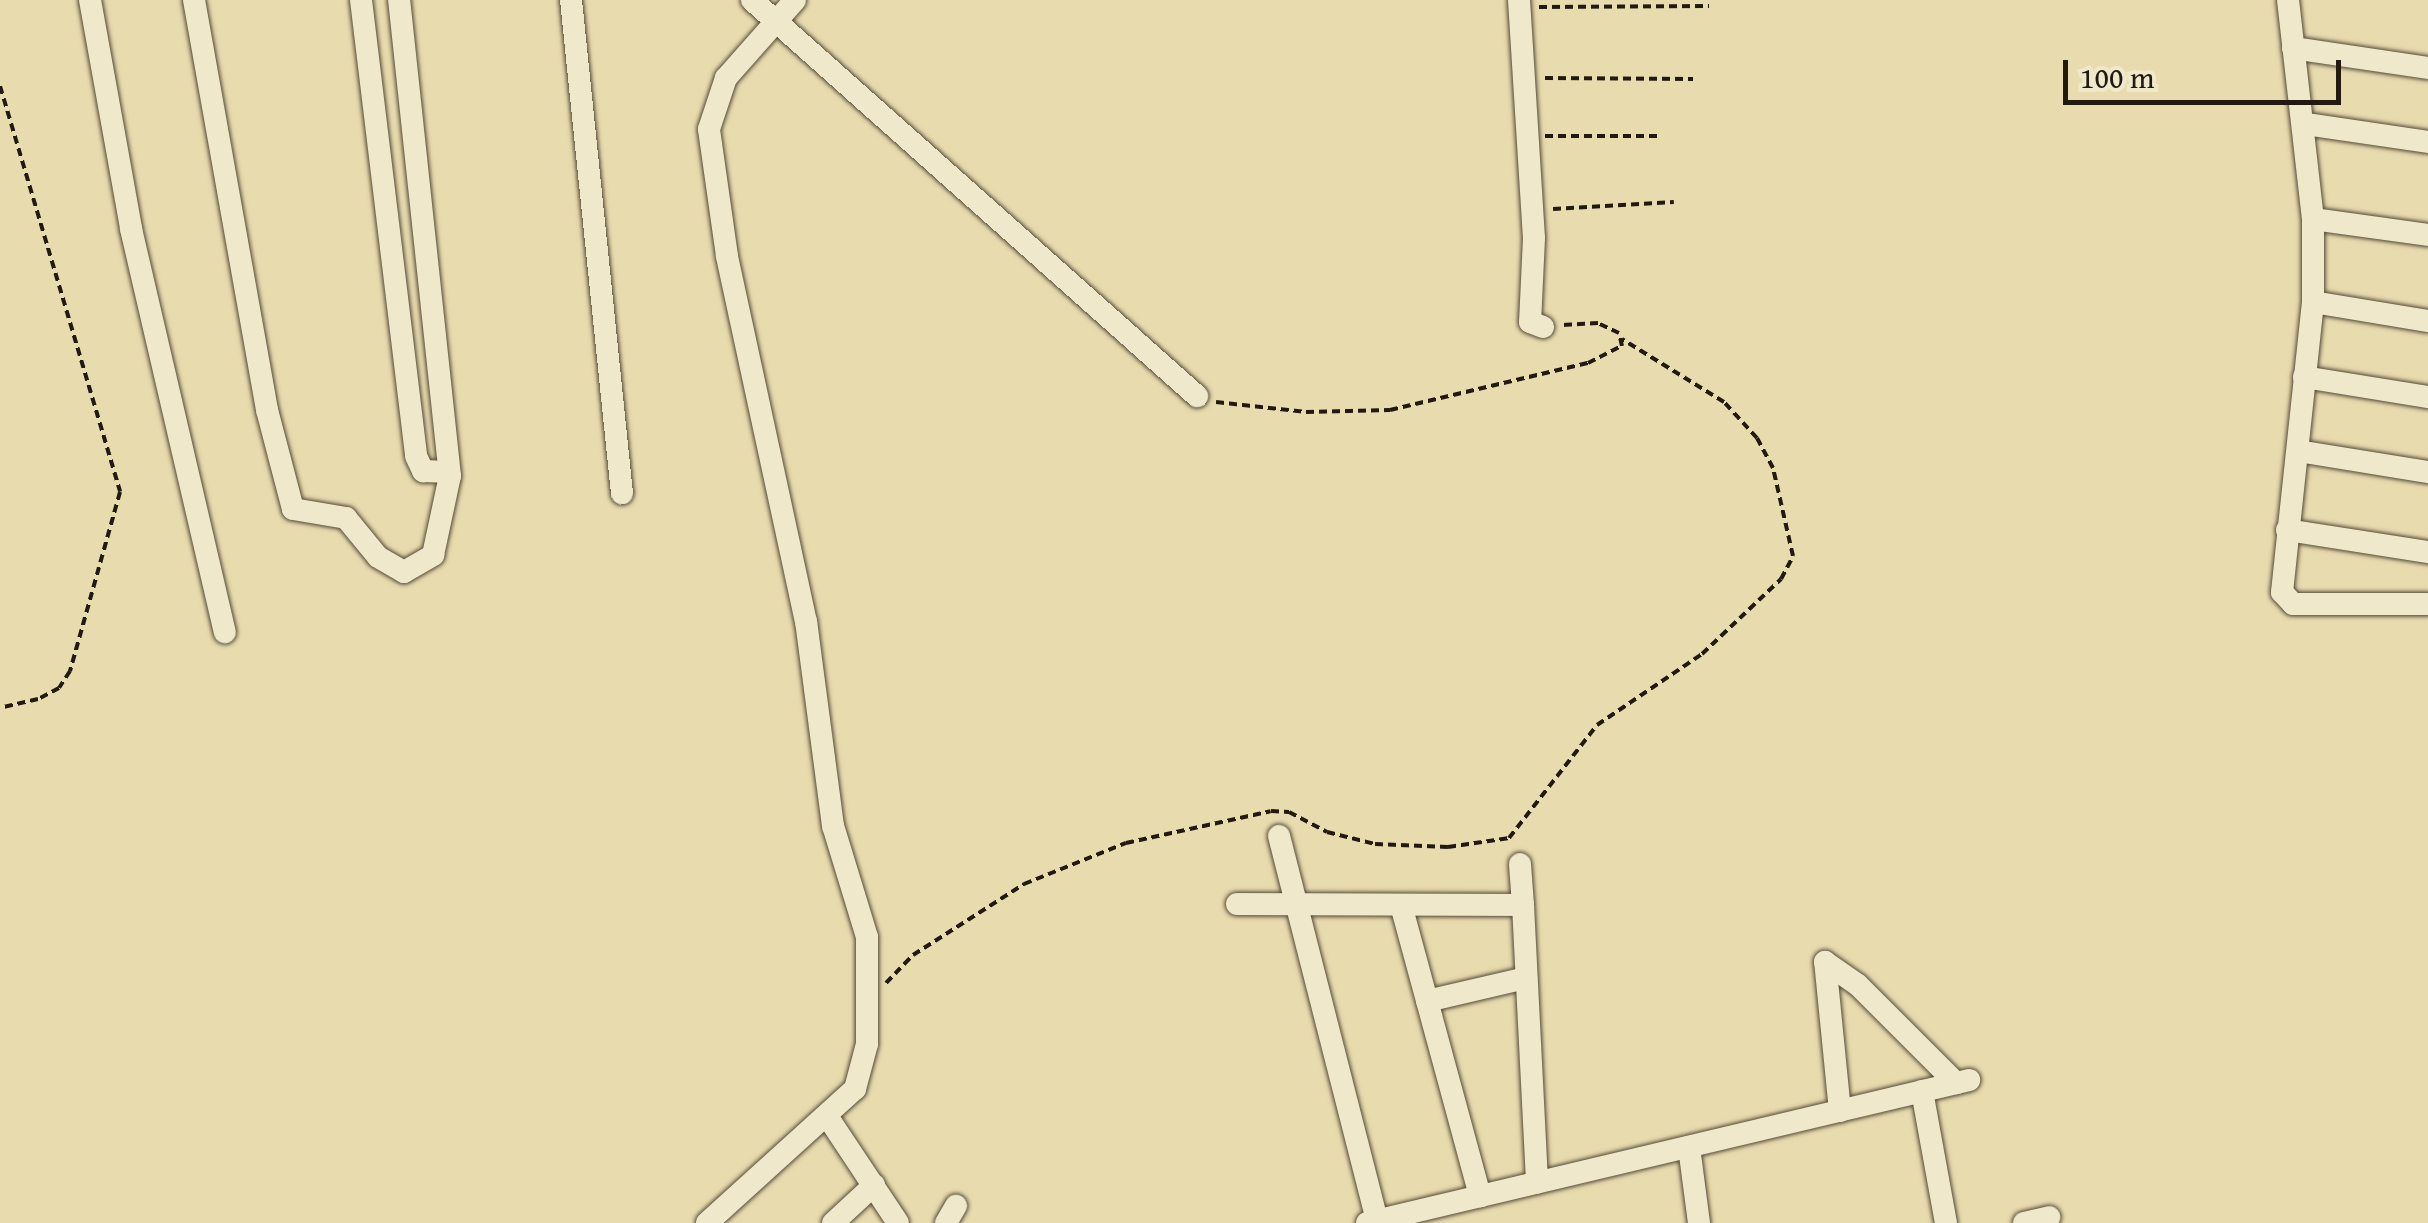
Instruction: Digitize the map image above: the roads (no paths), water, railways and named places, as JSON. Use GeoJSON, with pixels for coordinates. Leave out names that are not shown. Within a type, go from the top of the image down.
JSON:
{"type":"FeatureCollection","features":[{"type":"Feature","properties":{"kind":"street"},"geometry":{"type":"LineString","coordinates":[[90,0],[131,229],[225,632]]}},
{"type":"Feature","properties":{"kind":"street"},"geometry":{"type":"LineString","coordinates":[[194,0],[266,410],[293,510],[346,518],[392,569],[412,572],[438,542],[449,472],[399,0]]}},
{"type":"Feature","properties":{"kind":"street"},"geometry":{"type":"LineString","coordinates":[[361,0],[416,456],[422,471],[449,472]]}},
{"type":"Feature","properties":{"kind":"street"},"geometry":{"type":"LineString","coordinates":[[571,0],[622,493]]}},
{"type":"Feature","properties":{"kind":"street"},"geometry":{"type":"LineString","coordinates":[[752,0],[1196,396]]}},
{"type":"Feature","properties":{"kind":"street"},"geometry":{"type":"LineString","coordinates":[[706,1223],[855,1089],[862,1072],[870,1002],[868,936],[833,826],[806,622],[727,256],[711,146],[720,90],[796,0]]}},
{"type":"Feature","properties":{"kind":"street"},"geometry":{"type":"LineString","coordinates":[[2288,0],[2306,124],[2313,219],[2312,302],[2282,592],[2287,601],[2428,604]]}},
{"type":"Feature","properties":{"kind":"street"},"geometry":{"type":"LineString","coordinates":[[1519,4],[1533,210],[1530,322],[1542,327]]}},
{"type":"Feature","properties":{"kind":"street"},"geometry":{"type":"LineString","coordinates":[[2293,48],[2428,68]]}},
{"type":"Feature","properties":{"kind":"street"},"geometry":{"type":"LineString","coordinates":[[2306,124],[2428,142]]}},
{"type":"Feature","properties":{"kind":"street"},"geometry":{"type":"LineString","coordinates":[[2313,219],[2428,235]]}},
{"type":"Feature","properties":{"kind":"street"},"geometry":{"type":"LineString","coordinates":[[2312,302],[2428,321]]}},
{"type":"Feature","properties":{"kind":"street"},"geometry":{"type":"LineString","coordinates":[[2304,377],[2428,397]]}},
{"type":"Feature","properties":{"kind":"street"},"geometry":{"type":"LineString","coordinates":[[2298,451],[2428,472]]}},
{"type":"Feature","properties":{"kind":"street"},"geometry":{"type":"LineString","coordinates":[[2287,530],[2428,552]]}},
{"type":"Feature","properties":{"kind":"street"},"geometry":{"type":"LineString","coordinates":[[1279,836],[1374,1222],[1962,1082],[1858,985],[1825,962],[1840,1111]]}},
{"type":"Feature","properties":{"kind":"street"},"geometry":{"type":"LineString","coordinates":[[1520,864],[1538,1182]]}},
{"type":"Feature","properties":{"kind":"street"},"geometry":{"type":"LineString","coordinates":[[1237,904],[1522,905]]}},
{"type":"Feature","properties":{"kind":"street"},"geometry":{"type":"LineString","coordinates":[[1402,904],[1480,1196]]}},
{"type":"Feature","properties":{"kind":"street"},"geometry":{"type":"LineString","coordinates":[[1427,1002],[1526,978]]}},
{"type":"Feature","properties":{"kind":"street"},"geometry":{"type":"LineString","coordinates":[[1922,1091],[1946,1223]]}},
{"type":"Feature","properties":{"kind":"street"},"geometry":{"type":"LineString","coordinates":[[826,1116],[898,1223]]}},
{"type":"Feature","properties":{"kind":"street"},"geometry":{"type":"LineString","coordinates":[[1688,1147],[1699,1223]]}},
{"type":"Feature","properties":{"kind":"street"},"geometry":{"type":"LineString","coordinates":[[833,1223],[874,1186]]}},
{"type":"Feature","properties":{"kind":"street"},"geometry":{"type":"LineString","coordinates":[[2024,1223],[2049,1217]]}}]}
